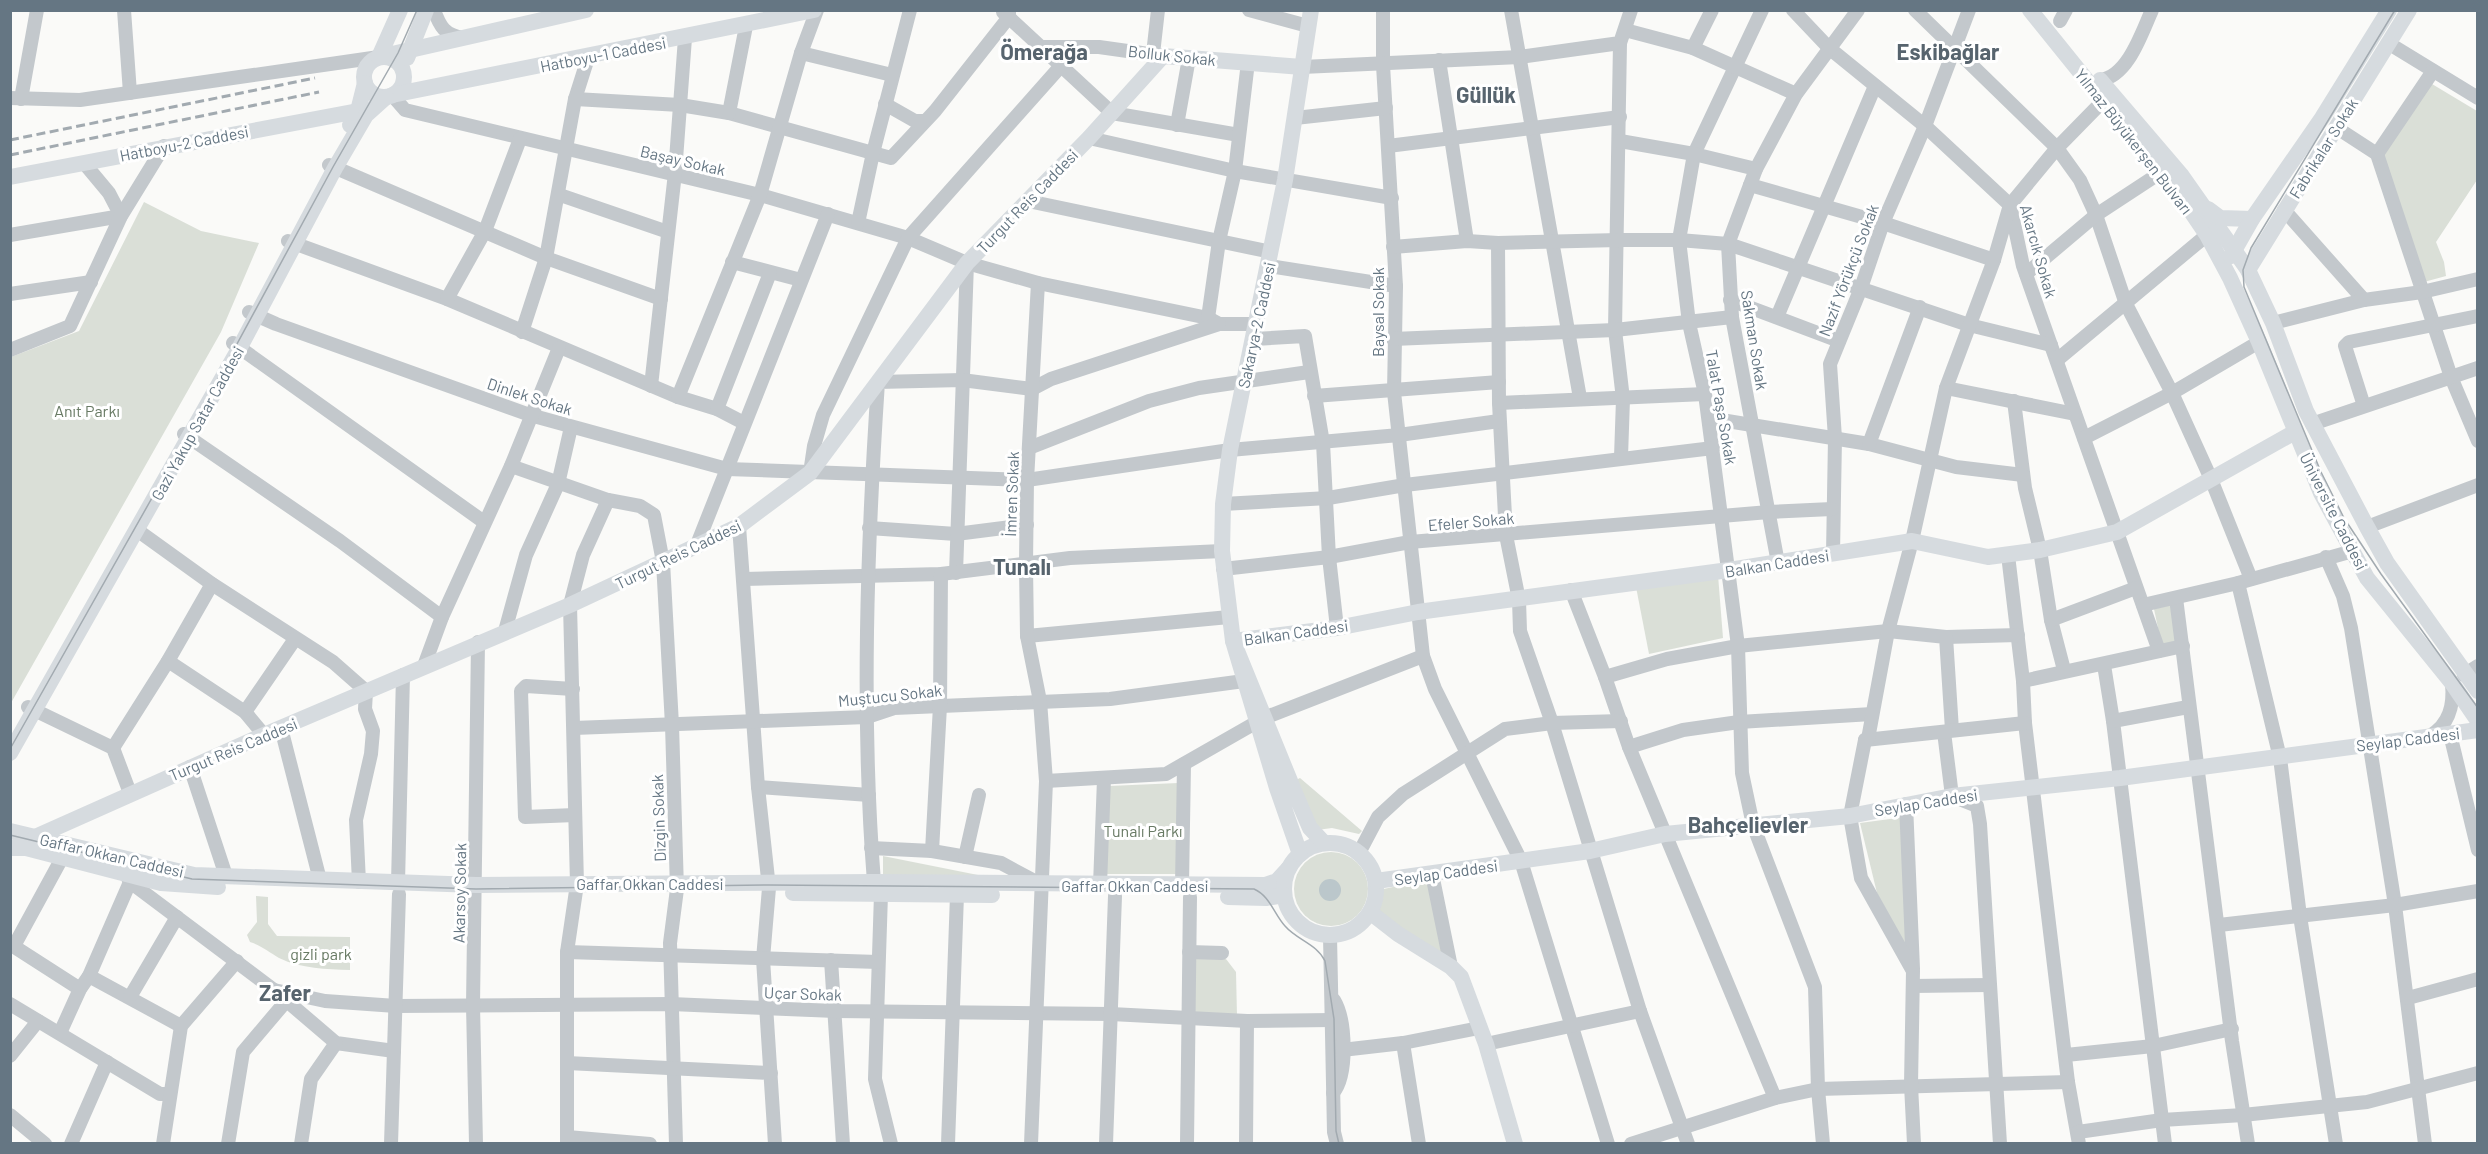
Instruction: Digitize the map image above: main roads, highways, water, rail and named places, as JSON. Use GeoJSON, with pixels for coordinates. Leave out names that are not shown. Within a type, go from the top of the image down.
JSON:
{"type":"FeatureCollection","features":[{"type":"Feature","properties":{"kind":"main road"},"geometry":{"type":"LineString","coordinates":[[400,10],[379,57],[364,70],[364,84],[373,94],[389,96],[402,86],[409,50],[426,10]]}},
{"type":"Feature","properties":{"kind":"main road"},"geometry":{"type":"LineString","coordinates":[[379,57],[468,39],[586,10]]}},
{"type":"Feature","properties":{"kind":"main road","name":"Hatboyu-1 Caddesi"},"geometry":{"type":"LineString","coordinates":[[389,96],[588,58],[815,10]]}},
{"type":"Feature","properties":{"kind":"main road","name":"Yılmaz Büyükerşen Bulvarı"},"geometry":{"type":"LineString","coordinates":[[2030,10],[2207,235],[2227,271]]}},
{"type":"Feature","properties":{"kind":"main road","name":"Yılmaz Büyükerşen Bulvarı"},"geometry":{"type":"LineString","coordinates":[[2043,10],[2182,176],[2248,270],[2272,323],[2312,424],[2367,527],[2387,563],[2468,675]]}},
{"type":"Feature","properties":{"kind":"main road","name":"Fabrikalar Sokak"},"geometry":{"type":"LineString","coordinates":[[2227,271],[2229,260],[2252,219],[2316,128],[2389,10]]}},
{"type":"Feature","properties":{"kind":"main road","name":"Fabrikalar Sokak"},"geometry":{"type":"LineString","coordinates":[[2248,270],[2409,10]]}},
{"type":"Feature","properties":{"kind":"main road","name":"Sakarya-2 Caddesi"},"geometry":{"type":"LineString","coordinates":[[1260,720],[1244,681],[1233,641],[1223,570],[1223,504],[1230,450],[1285,180],[1310,18]]}},
{"type":"Feature","properties":{"kind":"main road","name":"Bolluk Sokak"},"geometry":{"type":"LineString","coordinates":[[1158,55],[1302,67]]}},
{"type":"Feature","properties":{"kind":"main road","name":"Turgut Reis Caddesi"},"geometry":{"type":"LineString","coordinates":[[35,837],[130,793],[478,642],[570,605],[739,526],[810,473],[967,263],[1112,113],[1158,55]]}},
{"type":"Feature","properties":{"kind":"main road"},"geometry":{"type":"LineString","coordinates":[[379,57],[394,60],[404,73]]}},
{"type":"Feature","properties":{"kind":"main road","name":"Gazi Yakup Satar Caddesi"},"geometry":{"type":"LineString","coordinates":[[10,738],[30,709],[137,530],[332,166],[358,111],[364,84]]}},
{"type":"Feature","properties":{"kind":"main road","name":"Gazi Yakup Satar Caddesi"},"geometry":{"type":"LineString","coordinates":[[332,166],[366,115],[389,96]]}},
{"type":"Feature","properties":{"kind":"main road","name":"Hatboyu-2 Caddesi"},"geometry":{"type":"LineString","coordinates":[[10,177],[358,111]]}},
{"type":"Feature","properties":{"kind":"main road"},"geometry":{"type":"LineString","coordinates":[[2205,208],[2220,218],[2252,219]]}},
{"type":"Feature","properties":{"kind":"main road"},"geometry":{"type":"LineString","coordinates":[[2227,271],[2248,270]]}},
{"type":"Feature","properties":{"kind":"main road","name":"Üniversite Caddesi"},"geometry":{"type":"LineString","coordinates":[[2227,271],[2321,493],[2367,578],[2468,675],[2478,721]]}},
{"type":"Feature","properties":{"kind":"main road","name":"Balkan Caddesi"},"geometry":{"type":"LineString","coordinates":[[1233,641],[1337,628],[1418,612],[1778,563],[1912,541],[1988,557],[2040,550],[2117,532],[2295,432]]}},
{"type":"Feature","properties":{"kind":"main road","name":"Gazi Yakup Satar Caddesi"},"geometry":{"type":"LineString","coordinates":[[10,753],[30,709],[187,435]]}},
{"type":"Feature","properties":{"kind":"main road","name":"Sakarya-2 Caddesi"},"geometry":{"type":"LineString","coordinates":[[1233,641],[1260,720],[1300,854]]}},
{"type":"Feature","properties":{"kind":"main road"},"geometry":{"type":"LineString","coordinates":[[2468,675],[2478,691]]}},
{"type":"Feature","properties":{"kind":"main road"},"geometry":{"type":"LineString","coordinates":[[1260,720],[1310,828],[1324,843]]}},
{"type":"Feature","properties":{"kind":"main road","name":"Seylap Caddesi"},"geometry":{"type":"LineString","coordinates":[[1376,881],[1590,850],[1665,834],[1850,816],[1952,796],[2280,758],[2368,743],[2478,730]]}},
{"type":"Feature","properties":{"kind":"main road","name":"Gaffar Okkan Caddesi"},"geometry":{"type":"LineString","coordinates":[[10,831],[170,871],[359,882],[398,888]]}},
{"type":"Feature","properties":{"kind":"main road"},"geometry":{"type":"LineString","coordinates":[[1324,843],[1348,846],[1359,853],[1373,870],[1376,881],[1376,897],[1371,913],[1353,930],[1330,936],[1315,934],[1302,927],[1292,916],[1284,895],[1288,869],[1300,854],[1324,843]]}},
{"type":"Feature","properties":{"kind":"main road","name":"Gaffar Okkan Caddesi"},"geometry":{"type":"LineString","coordinates":[[10,848],[26,848],[128,878],[192,886],[476,889],[877,888],[1042,890],[1114,896],[1265,885],[1277,881],[1288,869]]}},
{"type":"Feature","properties":{"kind":"main road","name":"Gaffar Okkan Caddesi"},"geometry":{"type":"LineString","coordinates":[[877,888],[957,895],[1100,885],[1266,898],[1284,895]]}},
{"type":"Feature","properties":{"kind":"main road"},"geometry":{"type":"LineString","coordinates":[[1371,913],[1398,934],[1451,967],[1461,977],[1486,1044],[1515,1143]]}},
{"type":"Feature","properties":{"kind":"tram line"},"geometry":{"type":"LineString","coordinates":[[10,749],[187,436],[333,167],[398,53],[417,10]]}},
{"type":"Feature","properties":{"kind":"tram line"},"geometry":{"type":"LineString","coordinates":[[2395,10],[2251,248],[2243,270],[2244,287],[2321,472],[2344,518],[2381,574],[2478,708]]}},
{"type":"Feature","properties":{"kind":"tram line"},"geometry":{"type":"LineString","coordinates":[[10,835],[192,879],[476,889],[769,885],[1254,889],[1264,896],[1285,926],[1317,950],[1325,961],[1334,1019],[1336,1131],[1339,1144]]}},
{"type":"Feature","properties":{"kind":"railway"},"geometry":{"type":"LineString","coordinates":[[10,140],[315,78]]}},
{"type":"Feature","properties":{"kind":"railway"},"geometry":{"type":"LineString","coordinates":[[10,155],[319,92]]}},
{"type":"Feature","properties":{"kind":"district","name":"Ömerağa"},"geometry":{"type":"Point","coordinates":[1044,51]}},
{"type":"Feature","properties":{"kind":"district","name":"Eskibağlar"},"geometry":{"type":"Point","coordinates":[1948,51]}},
{"type":"Feature","properties":{"kind":"district","name":"Güllük"},"geometry":{"type":"Point","coordinates":[1486,94]}},
{"type":"Feature","properties":{"kind":"district","name":"Tunalı"},"geometry":{"type":"Point","coordinates":[1022,566]}},
{"type":"Feature","properties":{"kind":"district","name":"Bahçelievler"},"geometry":{"type":"Point","coordinates":[1748,824]}},
{"type":"Feature","properties":{"kind":"district","name":"Zafer"},"geometry":{"type":"Point","coordinates":[285,992]}},
{"type":"Feature","properties":{"kind":"park label","name":"Anıt Parkı"},"geometry":{"type":"Point","coordinates":[87,410]}},
{"type":"Feature","properties":{"kind":"park label","name":"Tunalı Parkı"},"geometry":{"type":"Point","coordinates":[1143,830]}},
{"type":"Feature","properties":{"kind":"park label","name":"gizli park"},"geometry":{"type":"Point","coordinates":[321,953]}}]}
